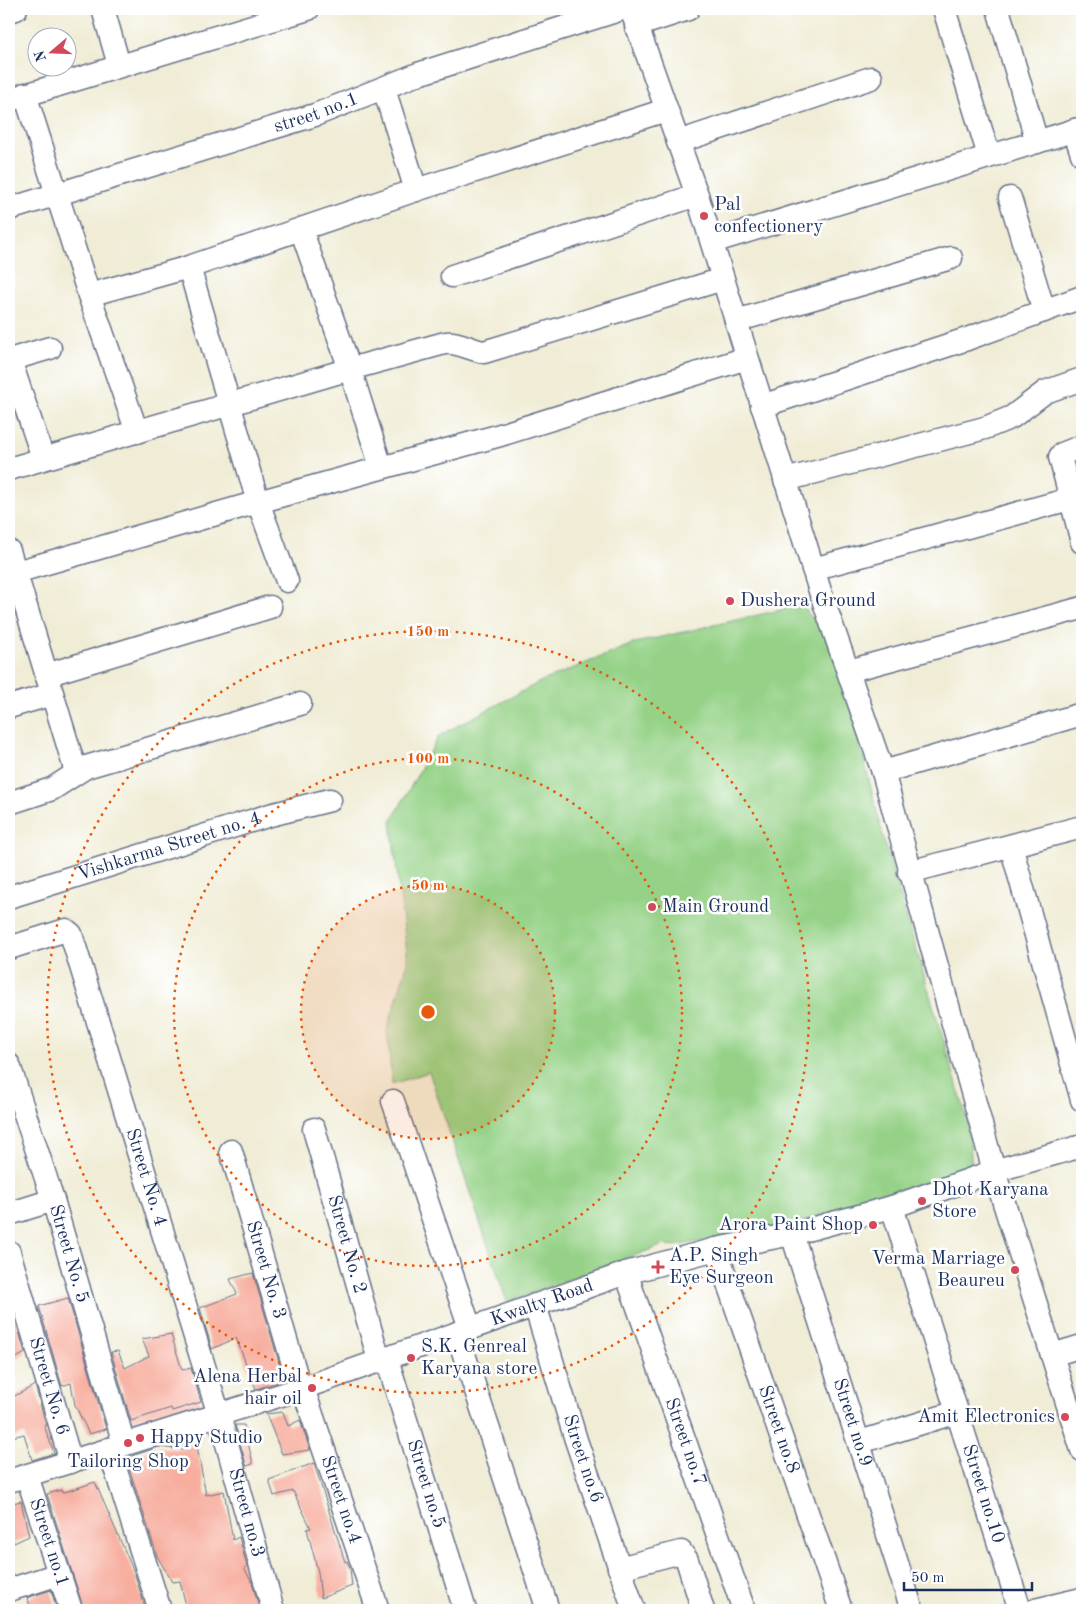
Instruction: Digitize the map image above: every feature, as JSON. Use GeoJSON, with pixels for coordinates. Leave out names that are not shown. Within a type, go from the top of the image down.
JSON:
{"type":"FeatureCollection","features":[{"type":"Feature","properties":{"kind":"street"},"geometry":{"type":"LineString","coordinates":[[9,11],[16,9]]}},
{"type":"Feature","properties":{"kind":"street"},"geometry":{"type":"LineString","coordinates":[[103,9],[120,66]]}},
{"type":"Feature","properties":{"kind":"street"},"geometry":{"type":"LineString","coordinates":[[136,432],[89,294],[58,192],[17,97],[308,9]]}},
{"type":"Feature","properties":{"kind":"street","name":"street no.1"},"geometry":{"type":"LineString","coordinates":[[9,208],[238,140],[315,115],[418,74],[622,9]]}},
{"type":"Feature","properties":{"kind":"street"},"geometry":{"type":"LineString","coordinates":[[688,9],[634,18],[697,194],[813,569],[883,772],[909,872],[994,1171],[1082,1450]]}},
{"type":"Feature","properties":{"kind":"street"},"geometry":{"type":"LineString","coordinates":[[944,9],[989,156]]}},
{"type":"Feature","properties":{"kind":"street"},"geometry":{"type":"LineString","coordinates":[[998,9],[1037,142]]}},
{"type":"Feature","properties":{"kind":"street"},"geometry":{"type":"LineString","coordinates":[[678,142],[871,78]]}},
{"type":"Feature","properties":{"kind":"street"},"geometry":{"type":"LineString","coordinates":[[384,89],[416,190]]}},
{"type":"Feature","properties":{"kind":"street"},"geometry":{"type":"LineString","coordinates":[[89,294],[190,267],[416,190],[666,110]]}},
{"type":"Feature","properties":{"kind":"street"},"geometry":{"type":"LineString","coordinates":[[712,242],[1078,129],[1082,154]]}},
{"type":"Feature","properties":{"kind":"street"},"geometry":{"type":"LineString","coordinates":[[452,276],[697,194]]}},
{"type":"Feature","properties":{"kind":"street"},"geometry":{"type":"LineString","coordinates":[[1010,198],[1044,311]]}},
{"type":"Feature","properties":{"kind":"street"},"geometry":{"type":"LineString","coordinates":[[301,229],[350,368],[381,467]]}},
{"type":"Feature","properties":{"kind":"street"},"geometry":{"type":"LineString","coordinates":[[736,321],[951,258]]}},
{"type":"Feature","properties":{"kind":"street"},"geometry":{"type":"LineString","coordinates":[[190,267],[258,502],[287,581]]}},
{"type":"Feature","properties":{"kind":"street"},"geometry":{"type":"LineString","coordinates":[[9,469],[350,368],[450,342],[484,352],[723,279]]}},
{"type":"Feature","properties":{"kind":"street"},"geometry":{"type":"LineString","coordinates":[[762,406],[968,339],[1082,297]]}},
{"type":"Feature","properties":{"kind":"street"},"geometry":{"type":"LineString","coordinates":[[43,458],[9,360],[50,348]]}},
{"type":"Feature","properties":{"kind":"street"},"geometry":{"type":"LineString","coordinates":[[12,574],[381,467],[497,436],[747,358]]}},
{"type":"Feature","properties":{"kind":"street"},"geometry":{"type":"LineString","coordinates":[[785,480],[986,428],[1012,417],[1045,392],[1082,379]]}},
{"type":"Feature","properties":{"kind":"street"},"geometry":{"type":"LineString","coordinates":[[1081,532],[1070,499],[1060,458],[1062,454],[1082,446]]}},
{"type":"Feature","properties":{"kind":"street"},"geometry":{"type":"LineString","coordinates":[[813,569],[1070,499]]}},
{"type":"Feature","properties":{"kind":"street"},"geometry":{"type":"LineString","coordinates":[[9,550],[12,574],[76,772]]}},
{"type":"Feature","properties":{"kind":"street"},"geometry":{"type":"LineString","coordinates":[[9,707],[49,684],[270,607]]}},
{"type":"Feature","properties":{"kind":"street"},"geometry":{"type":"LineString","coordinates":[[848,671],[1082,608]]}},
{"type":"Feature","properties":{"kind":"street"},"geometry":{"type":"LineString","coordinates":[[9,803],[52,789],[76,772],[300,704]]}},
{"type":"Feature","properties":{"kind":"street"},"geometry":{"type":"LineString","coordinates":[[883,772],[1082,714]]}},
{"type":"Feature","properties":{"kind":"street","name":"Vishkarma Street no. 4"},"geometry":{"type":"LineString","coordinates":[[9,897],[270,815],[330,800]]}},
{"type":"Feature","properties":{"kind":"street"},"geometry":{"type":"LineString","coordinates":[[909,872],[1082,827]]}},
{"type":"Feature","properties":{"kind":"street"},"geometry":{"type":"LineString","coordinates":[[1011,846],[1082,1100]]}},
{"type":"Feature","properties":{"kind":"street","name":"Street No. 4"},"geometry":{"type":"LineString","coordinates":[[9,948],[66,930],[71,934],[219,1415]]}},
{"type":"Feature","properties":{"kind":"street","name":"Street No. 5"},"geometry":{"type":"LineString","coordinates":[[9,1065],[53,1200],[160,1610]]}},
{"type":"Feature","properties":{"kind":"street"},"geometry":{"type":"LineString","coordinates":[[393,1101],[548,1610]]}},
{"type":"Feature","properties":{"kind":"street","name":"Street No. 2"},"geometry":{"type":"LineString","coordinates":[[314,1129],[383,1359]]}},
{"type":"Feature","properties":{"kind":"street","name":"Kwalty Road"},"geometry":{"type":"LineString","coordinates":[[18,1478],[302,1388],[626,1273],[716,1249],[792,1234],[892,1207],[994,1171],[1082,1146]]}},
{"type":"Feature","properties":{"kind":"street","name":"Street No. 3"},"geometry":{"type":"LineString","coordinates":[[231,1151],[302,1388]]}},
{"type":"Feature","properties":{"kind":"street"},"geometry":{"type":"LineString","coordinates":[[9,1214],[53,1200]]}},
{"type":"Feature","properties":{"kind":"street","name":"Street no.10"},"geometry":{"type":"LineString","coordinates":[[892,1207],[1020,1610]]}},
{"type":"Feature","properties":{"kind":"street","name":"Street no.9"},"geometry":{"type":"LineString","coordinates":[[792,1234],[860,1442],[912,1610]]}},
{"type":"Feature","properties":{"kind":"street","name":"Street no.8"},"geometry":{"type":"LineString","coordinates":[[716,1249],[841,1610]]}},
{"type":"Feature","properties":{"kind":"street","name":"Street No. 6"},"geometry":{"type":"LineString","coordinates":[[9,1252],[71,1462]]}},
{"type":"Feature","properties":{"kind":"street","name":"Street no.7"},"geometry":{"type":"LineString","coordinates":[[626,1273],[744,1610]]}},
{"type":"Feature","properties":{"kind":"street","name":"Street no.6"},"geometry":{"type":"LineString","coordinates":[[535,1305],[576,1440],[634,1610]]}},
{"type":"Feature","properties":{"kind":"street"},"geometry":{"type":"LineString","coordinates":[[1052,1355],[1082,1346]]}},
{"type":"Feature","properties":{"kind":"street","name":"Street no.5"},"geometry":{"type":"LineString","coordinates":[[383,1359],[465,1610]]}},
{"type":"Feature","properties":{"kind":"street","name":"Street no.4"},"geometry":{"type":"LineString","coordinates":[[302,1388],[378,1610]]}},
{"type":"Feature","properties":{"kind":"street"},"geometry":{"type":"LineString","coordinates":[[860,1442],[957,1412]]}},
{"type":"Feature","properties":{"kind":"street","name":"Street no.3"},"geometry":{"type":"LineString","coordinates":[[219,1415],[273,1610]]}},
{"type":"Feature","properties":{"kind":"street","name":"Street no.1"},"geometry":{"type":"LineString","coordinates":[[18,1478],[59,1574],[71,1610]]}},
{"type":"Feature","properties":{"kind":"street"},"geometry":{"type":"LineString","coordinates":[[619,1568],[681,1552],[687,1560],[703,1610]]}},
{"type":"Feature","properties":{"kind":"street"},"geometry":{"type":"LineString","coordinates":[[9,1590],[59,1574]]}},
{"type":"Feature","properties":{"kind":"street"},"geometry":{"type":"LineString","coordinates":[[1035,1610],[1082,1599]]}},
{"type":"Feature","properties":{"kind":"green space","name":"Main Ground"},"geometry":{"type":"Polygon","coordinates":[[[802,605],[826,636],[851,708],[887,852],[963,1105],[969,1128],[972,1168],[784,1227],[668,1247],[666,1244],[507,1302],[429,1072],[392,1084],[387,1030],[408,962],[391,822],[439,736],[540,682],[635,643],[802,605]]]}},
{"type":"Feature","properties":{"kind":"building"},"geometry":{"type":"Polygon","coordinates":[[[253,1273],[284,1380],[256,1389],[236,1338],[212,1349],[200,1308],[237,1294],[230,1279],[253,1273]]]}},
{"type":"Feature","properties":{"kind":"building"},"geometry":{"type":"Polygon","coordinates":[[[68,1298],[106,1429],[89,1434],[75,1405],[71,1383],[62,1386],[39,1306],[68,1298]]]}},
{"type":"Feature","properties":{"kind":"building"},"geometry":{"type":"Polygon","coordinates":[[[14,1314],[25,1353],[9,1362],[9,1315],[14,1314]]]}},
{"type":"Feature","properties":{"kind":"building"},"geometry":{"type":"Polygon","coordinates":[[[171,1334],[182,1370],[191,1368],[201,1402],[172,1411],[171,1408],[131,1421],[111,1352],[118,1351],[125,1368],[149,1356],[142,1339],[171,1334]]]}},
{"type":"Feature","properties":{"kind":"building"},"geometry":{"type":"Polygon","coordinates":[[[35,1385],[46,1425],[44,1425],[54,1453],[32,1460],[24,1434],[13,1437],[9,1424],[9,1399],[35,1385]]]}},
{"type":"Feature","properties":{"kind":"building"},"geometry":{"type":"Polygon","coordinates":[[[283,1412],[288,1426],[300,1420],[310,1450],[282,1454],[266,1414],[283,1412]]]}},
{"type":"Feature","properties":{"kind":"building"},"geometry":{"type":"Polygon","coordinates":[[[235,1425],[244,1425],[253,1464],[247,1466],[246,1464],[235,1425]]]}},
{"type":"Feature","properties":{"kind":"building"},"geometry":{"type":"Polygon","coordinates":[[[181,1440],[196,1441],[206,1495],[224,1491],[233,1540],[239,1537],[247,1567],[244,1568],[252,1582],[259,1607],[250,1610],[187,1610],[180,1581],[172,1582],[157,1556],[126,1458],[159,1447],[184,1450],[181,1440]]]}},
{"type":"Feature","properties":{"kind":"building"},"geometry":{"type":"Polygon","coordinates":[[[314,1463],[345,1562],[347,1561],[350,1569],[352,1586],[321,1598],[318,1572],[307,1529],[311,1528],[293,1491],[274,1496],[269,1480],[314,1463]]]}},
{"type":"Feature","properties":{"kind":"building"},"geometry":{"type":"Polygon","coordinates":[[[95,1482],[134,1572],[146,1610],[84,1610],[47,1494],[61,1490],[62,1493],[95,1482]]]}},
{"type":"Feature","properties":{"kind":"building"},"geometry":{"type":"Polygon","coordinates":[[[21,1501],[29,1536],[14,1543],[9,1531],[9,1504],[21,1501]]]}},
{"type":"Feature","properties":{"kind":"building"},"geometry":{"type":"Polygon","coordinates":[[[51,1590],[57,1610],[32,1610],[27,1598],[51,1590]]]}},
{"type":"Feature","properties":{"kind":"place","name":"Pal confectionery"},"geometry":{"type":"Point","coordinates":[704,216]}},
{"type":"Feature","properties":{"kind":"place","name":"Dushera Ground"},"geometry":{"type":"Point","coordinates":[730,601]}},
{"type":"Feature","properties":{"kind":"place","name":"Main Ground"},"geometry":{"type":"Point","coordinates":[652,907]}},
{"type":"Feature","properties":{"kind":"place","name":"Dhot Karyana Store"},"geometry":{"type":"Point","coordinates":[922,1201]}},
{"type":"Feature","properties":{"kind":"place","name":"Arora Paint Shop"},"geometry":{"type":"Point","coordinates":[873,1225]}},
{"type":"Feature","properties":{"kind":"place","name":"A.P. Singh Eye Surgeon"},"geometry":{"type":"Point","coordinates":[658,1267]}},
{"type":"Feature","properties":{"kind":"place","name":"Verma Marriage Beaureu"},"geometry":{"type":"Point","coordinates":[1015,1270]}},
{"type":"Feature","properties":{"kind":"place","name":"S.K. Genreal Karyana store"},"geometry":{"type":"Point","coordinates":[411,1358]}},
{"type":"Feature","properties":{"kind":"place","name":"Alena Herbal hair oil"},"geometry":{"type":"Point","coordinates":[312,1388]}},
{"type":"Feature","properties":{"kind":"place","name":"Amit Electronics"},"geometry":{"type":"Point","coordinates":[1065,1417]}},
{"type":"Feature","properties":{"kind":"place","name":"Happy Studio"},"geometry":{"type":"Point","coordinates":[140,1438]}},
{"type":"Feature","properties":{"kind":"place","name":"Tailoring Shop"},"geometry":{"type":"Point","coordinates":[128,1443]}}]}
